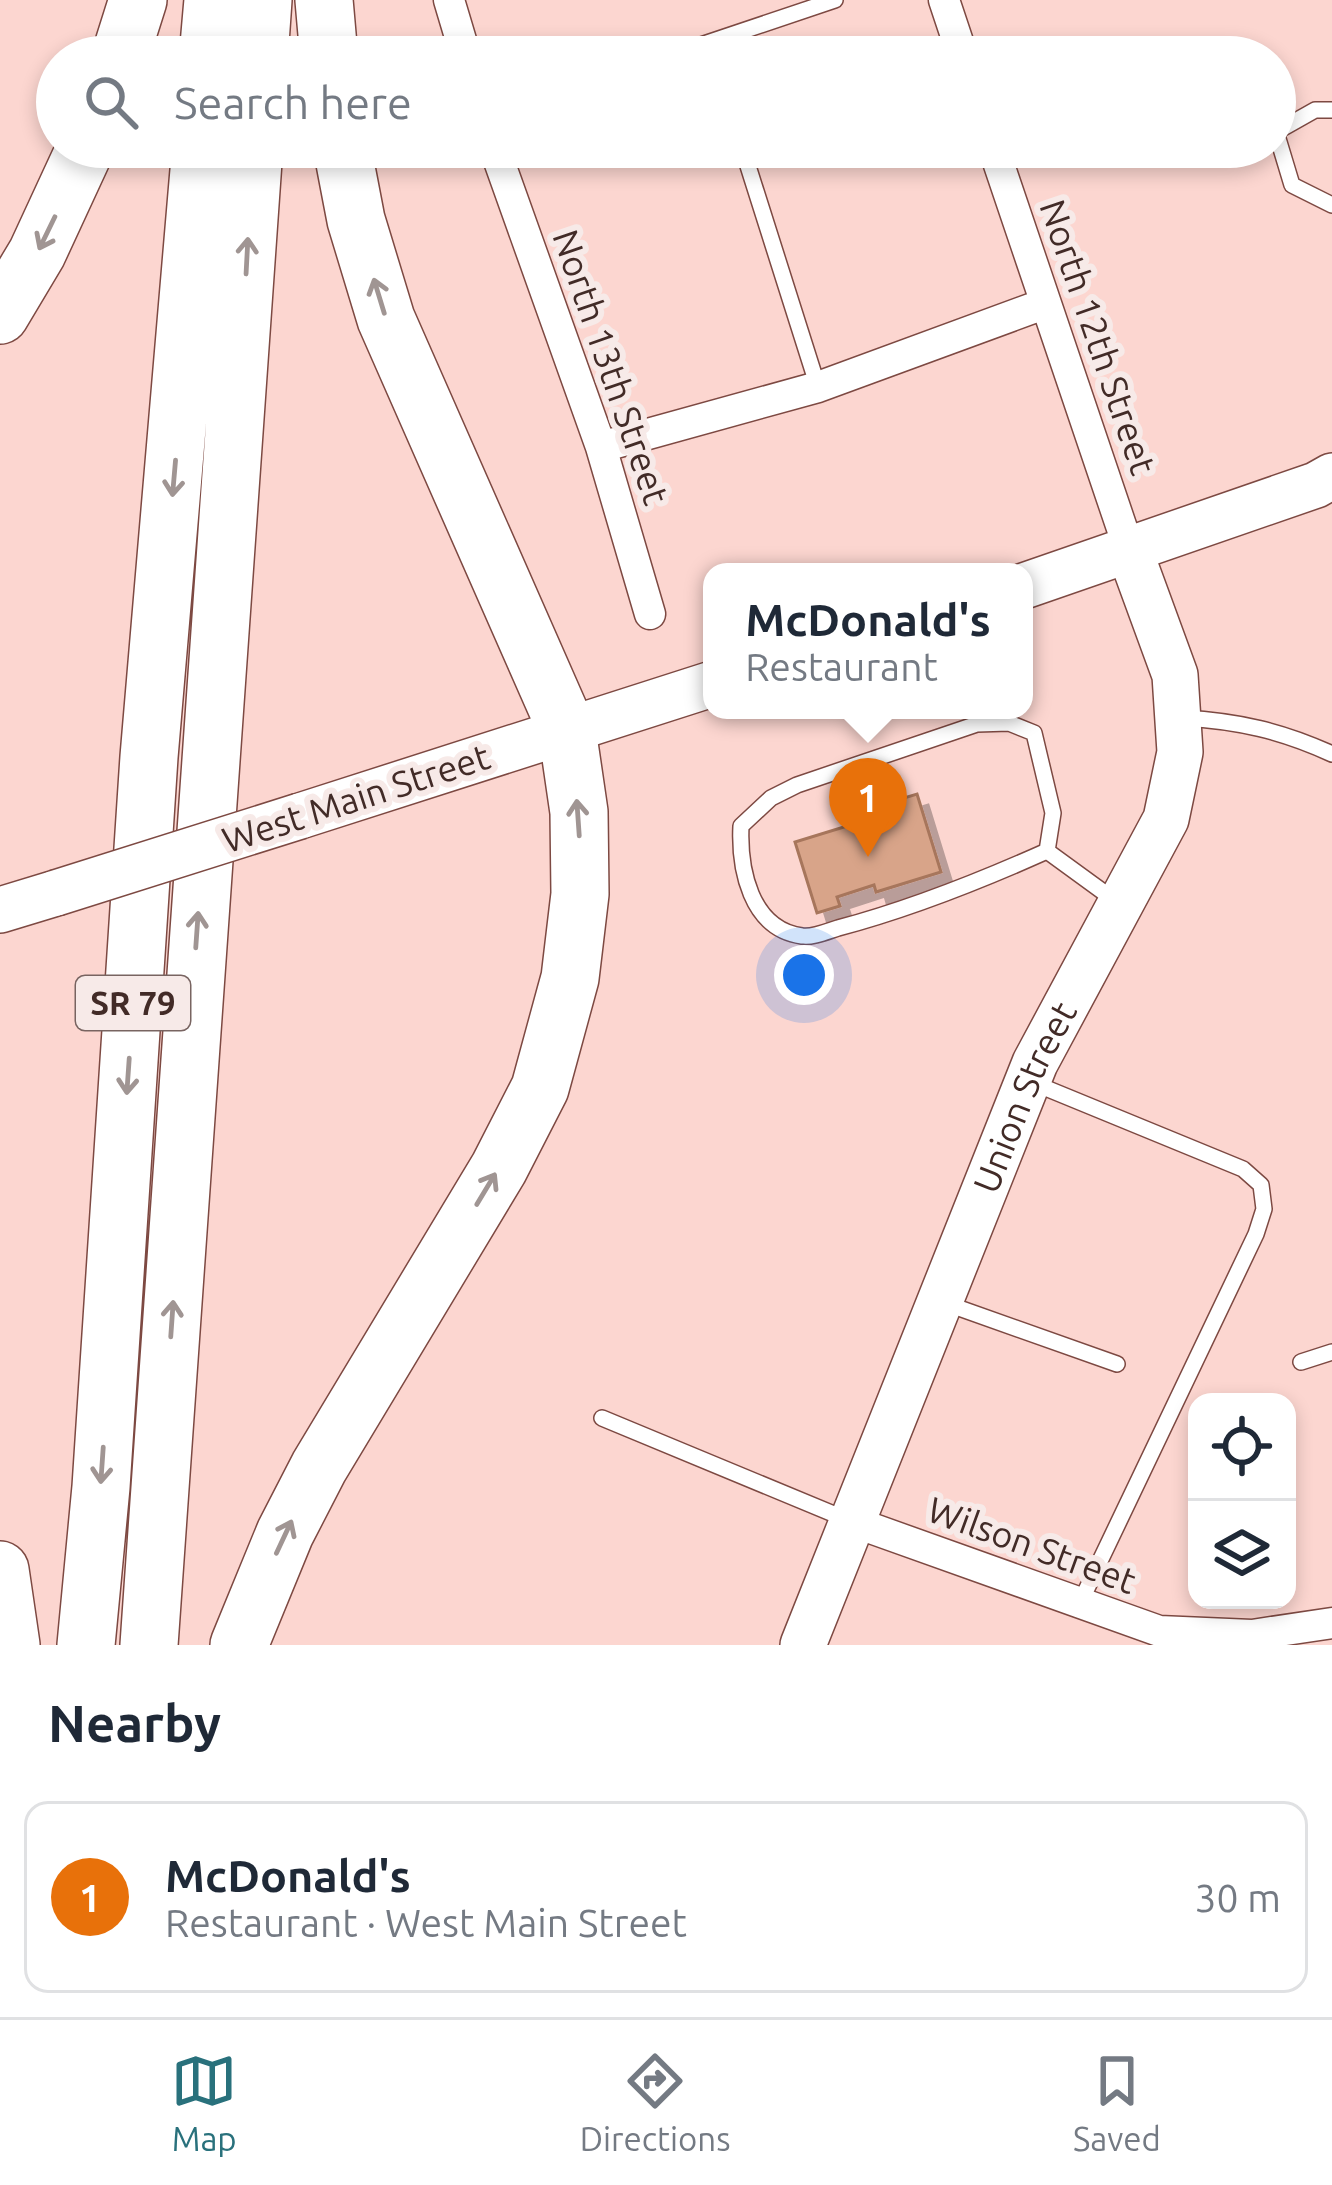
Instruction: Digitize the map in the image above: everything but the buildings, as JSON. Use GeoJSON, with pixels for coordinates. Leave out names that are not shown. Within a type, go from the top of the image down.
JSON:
{"type":"FeatureCollection","features":[{"type":"Feature","properties":{"kind":"highway"},"geometry":{"type":"LineString","coordinates":[[127,36],[138,0]]}},
{"type":"Feature","properties":{"kind":"highway"},"geometry":{"type":"LineString","coordinates":[[210,36],[213,0]]}},
{"type":"Feature","properties":{"kind":"highway"},"geometry":{"type":"LineString","coordinates":[[260,36],[263,0]]}},
{"type":"Feature","properties":{"kind":"highway"},"geometry":{"type":"LineString","coordinates":[[324,0],[327,36]]}},
{"type":"Feature","properties":{"kind":"highway"},"geometry":{"type":"LineString","coordinates":[[0,315],[37,253],[76,168]]}},
{"type":"Feature","properties":{"kind":"highway","name":"SR 79"},"geometry":{"type":"LineString","coordinates":[[86,1645],[101,1487],[149,757],[199,168]]}},
{"type":"Feature","properties":{"kind":"highway","name":"SR 79"},"geometry":{"type":"LineString","coordinates":[[149,1645],[253,168]]}},
{"type":"Feature","properties":{"kind":"highway"},"geometry":{"type":"LineString","coordinates":[[238,1645],[285,1533],[319,1467],[499,1168],[540,1088],[571,979],[580,894],[579,812],[567,730],[386,319],[356,220],[346,168]]}},
{"type":"Feature","properties":{"kind":"highway"},"geometry":{"type":"LineString","coordinates":[[0,1570],[11,1645]]}},
{"type":"Feature","properties":{"kind":"street"},"geometry":{"type":"LineString","coordinates":[[449,0],[460,36]]}},
{"type":"Feature","properties":{"kind":"street"},"geometry":{"type":"LineString","coordinates":[[944,0],[956,36]]}},
{"type":"Feature","properties":{"kind":"street","name":"North 13th Street"},"geometry":{"type":"LineString","coordinates":[[501,168],[601,447],[650,614]]}},
{"type":"Feature","properties":{"kind":"street","name":"North 12th Street"},"geometry":{"type":"LineString","coordinates":[[1000,168],[1130,552]]}},
{"type":"Feature","properties":{"kind":"street"},"geometry":{"type":"LineString","coordinates":[[601,447],[818,387],[1044,304]]}},
{"type":"Feature","properties":{"kind":"street"},"geometry":{"type":"LineString","coordinates":[[1033,583],[1332,476]]}},
{"type":"Feature","properties":{"kind":"street","name":"Union Street"},"geometry":{"type":"LineString","coordinates":[[802,1645],[1028,1080],[1166,819],[1180,752],[1180,717],[1163,636],[1130,552]]}},
{"type":"Feature","properties":{"kind":"street","name":"West Main Street"},"geometry":{"type":"LineString","coordinates":[[0,910],[703,687]]}},
{"type":"Feature","properties":{"kind":"street","name":"Wilson Street"},"geometry":{"type":"LineString","coordinates":[[851,1521],[1080,1604],[1131,1634],[1252,1635],[1332,1623]]}},
{"type":"Feature","properties":{"kind":"lane"},"geometry":{"type":"LineString","coordinates":[[744,36],[836,0]]}},
{"type":"Feature","properties":{"kind":"lane"},"geometry":{"type":"LineString","coordinates":[[1296,121],[1315,110],[1332,110]]}},
{"type":"Feature","properties":{"kind":"lane"},"geometry":{"type":"LineString","coordinates":[[749,168],[818,387]]}},
{"type":"Feature","properties":{"kind":"lane"},"geometry":{"type":"LineString","coordinates":[[1287,168],[1292,185],[1332,205]]}},
{"type":"Feature","properties":{"kind":"lane"},"geometry":{"type":"LineString","coordinates":[[1180,717],[1229,720],[1284,732],[1332,754]]}},
{"type":"Feature","properties":{"kind":"lane"},"geometry":{"type":"LineString","coordinates":[[1009,723],[1034,733],[1053,814],[1047,851],[993,876],[803,937],[771,922],[746,887],[740,857],[741,826],[771,798],[797,785],[977,724],[1009,723]]}},
{"type":"Feature","properties":{"kind":"lane"},"geometry":{"type":"LineString","coordinates":[[1047,851],[1120,904]]}},
{"type":"Feature","properties":{"kind":"lane"},"geometry":{"type":"LineString","coordinates":[[1028,1080],[1243,1169],[1261,1185],[1264,1209],[1080,1604]]}},
{"type":"Feature","properties":{"kind":"lane"},"geometry":{"type":"LineString","coordinates":[[939,1301],[1117,1364]]}},
{"type":"Feature","properties":{"kind":"lane"},"geometry":{"type":"LineString","coordinates":[[1301,1362],[1332,1352]]}},
{"type":"Feature","properties":{"kind":"lane"},"geometry":{"type":"LineString","coordinates":[[602,1418],[851,1521]]}},
{"type":"Feature","properties":{"kind":"place","name":"McDonald's"},"geometry":{"type":"Point","coordinates":[868,857]}}]}
